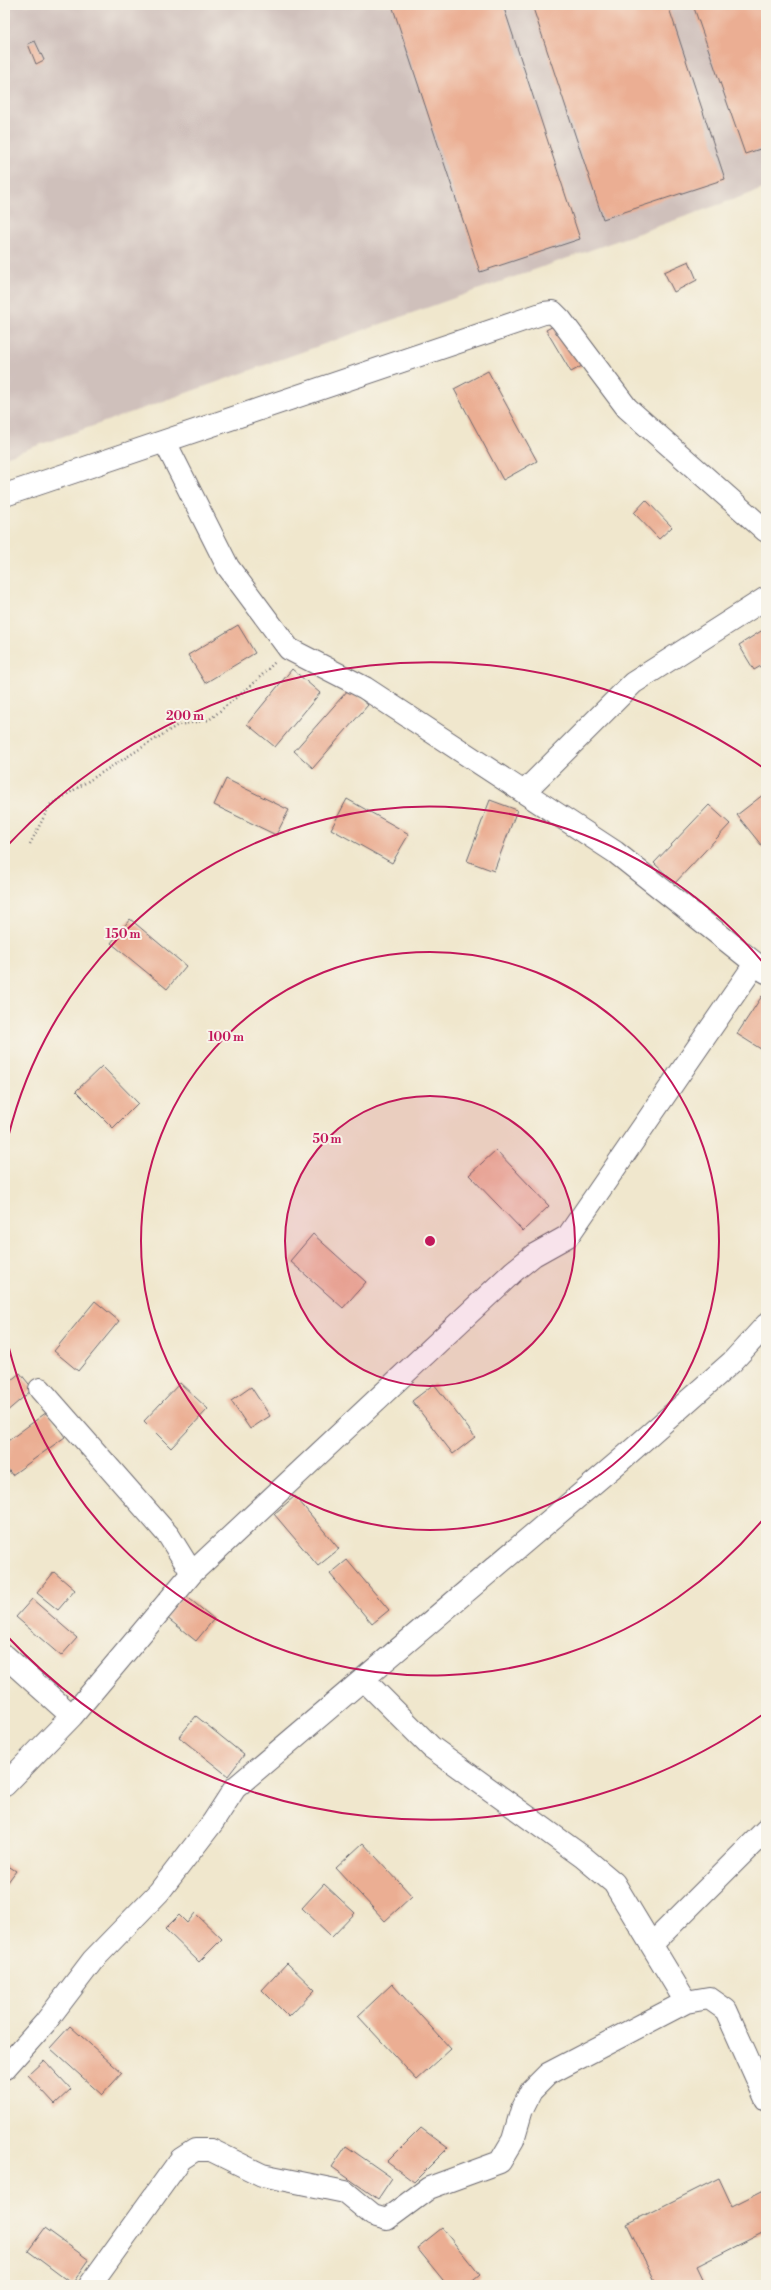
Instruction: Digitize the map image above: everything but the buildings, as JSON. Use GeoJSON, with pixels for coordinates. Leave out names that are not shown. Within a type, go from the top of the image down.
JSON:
{"type":"FeatureCollection","features":[{"type":"Feature","properties":{"kind":"street"},"geometry":{"type":"LineString","coordinates":[[5,495],[165,442],[544,312],[552,312],[561,320],[627,408],[766,531]]}},
{"type":"Feature","properties":{"kind":"street"},"geometry":{"type":"LineString","coordinates":[[5,1785],[72,1716],[192,1573],[514,1271],[534,1255],[568,1236],[761,968],[615,852],[365,688],[289,650],[228,567],[165,442]]}},
{"type":"Feature","properties":{"kind":"street"},"geometry":{"type":"LineString","coordinates":[[524,792],[633,683],[766,598]]}},
{"type":"Feature","properties":{"kind":"street"},"geometry":{"type":"LineString","coordinates":[[5,2068],[45,2023],[93,1960],[159,1892],[213,1822],[235,1788],[364,1680],[732,1362],[766,1325]]}},
{"type":"Feature","properties":{"kind":"street"},"geometry":{"type":"LineString","coordinates":[[40,1388],[169,1536],[192,1573]]}},
{"type":"Feature","properties":{"kind":"street"},"geometry":{"type":"LineString","coordinates":[[5,1656],[72,1716]]}},
{"type":"Feature","properties":{"kind":"street"},"geometry":{"type":"LineString","coordinates":[[364,1680],[431,1747],[583,1857],[614,1883],[686,2002]]}},
{"type":"Feature","properties":{"kind":"street"},"geometry":{"type":"LineString","coordinates":[[652,1944],[766,1830]]}},
{"type":"Feature","properties":{"kind":"street"},"geometry":{"type":"LineString","coordinates":[[90,2285],[181,2159],[196,2150],[211,2150],[262,2175],[345,2192],[373,2215],[387,2219],[429,2188],[500,2162],[513,2140],[522,2109],[531,2091],[548,2074],[686,2002],[709,1998],[726,2010],[766,2099]]}},
{"type":"Feature","properties":{"kind":"path"},"geometry":{"type":"LineString","coordinates":[[30,844],[50,805],[178,725],[209,720],[256,682],[289,650]]}},
{"type":"Feature","properties":{"kind":"shaded area"},"geometry":{"type":"Polygon","coordinates":[[[5,5],[766,5],[766,188],[5,457],[5,5]]]}}]}
